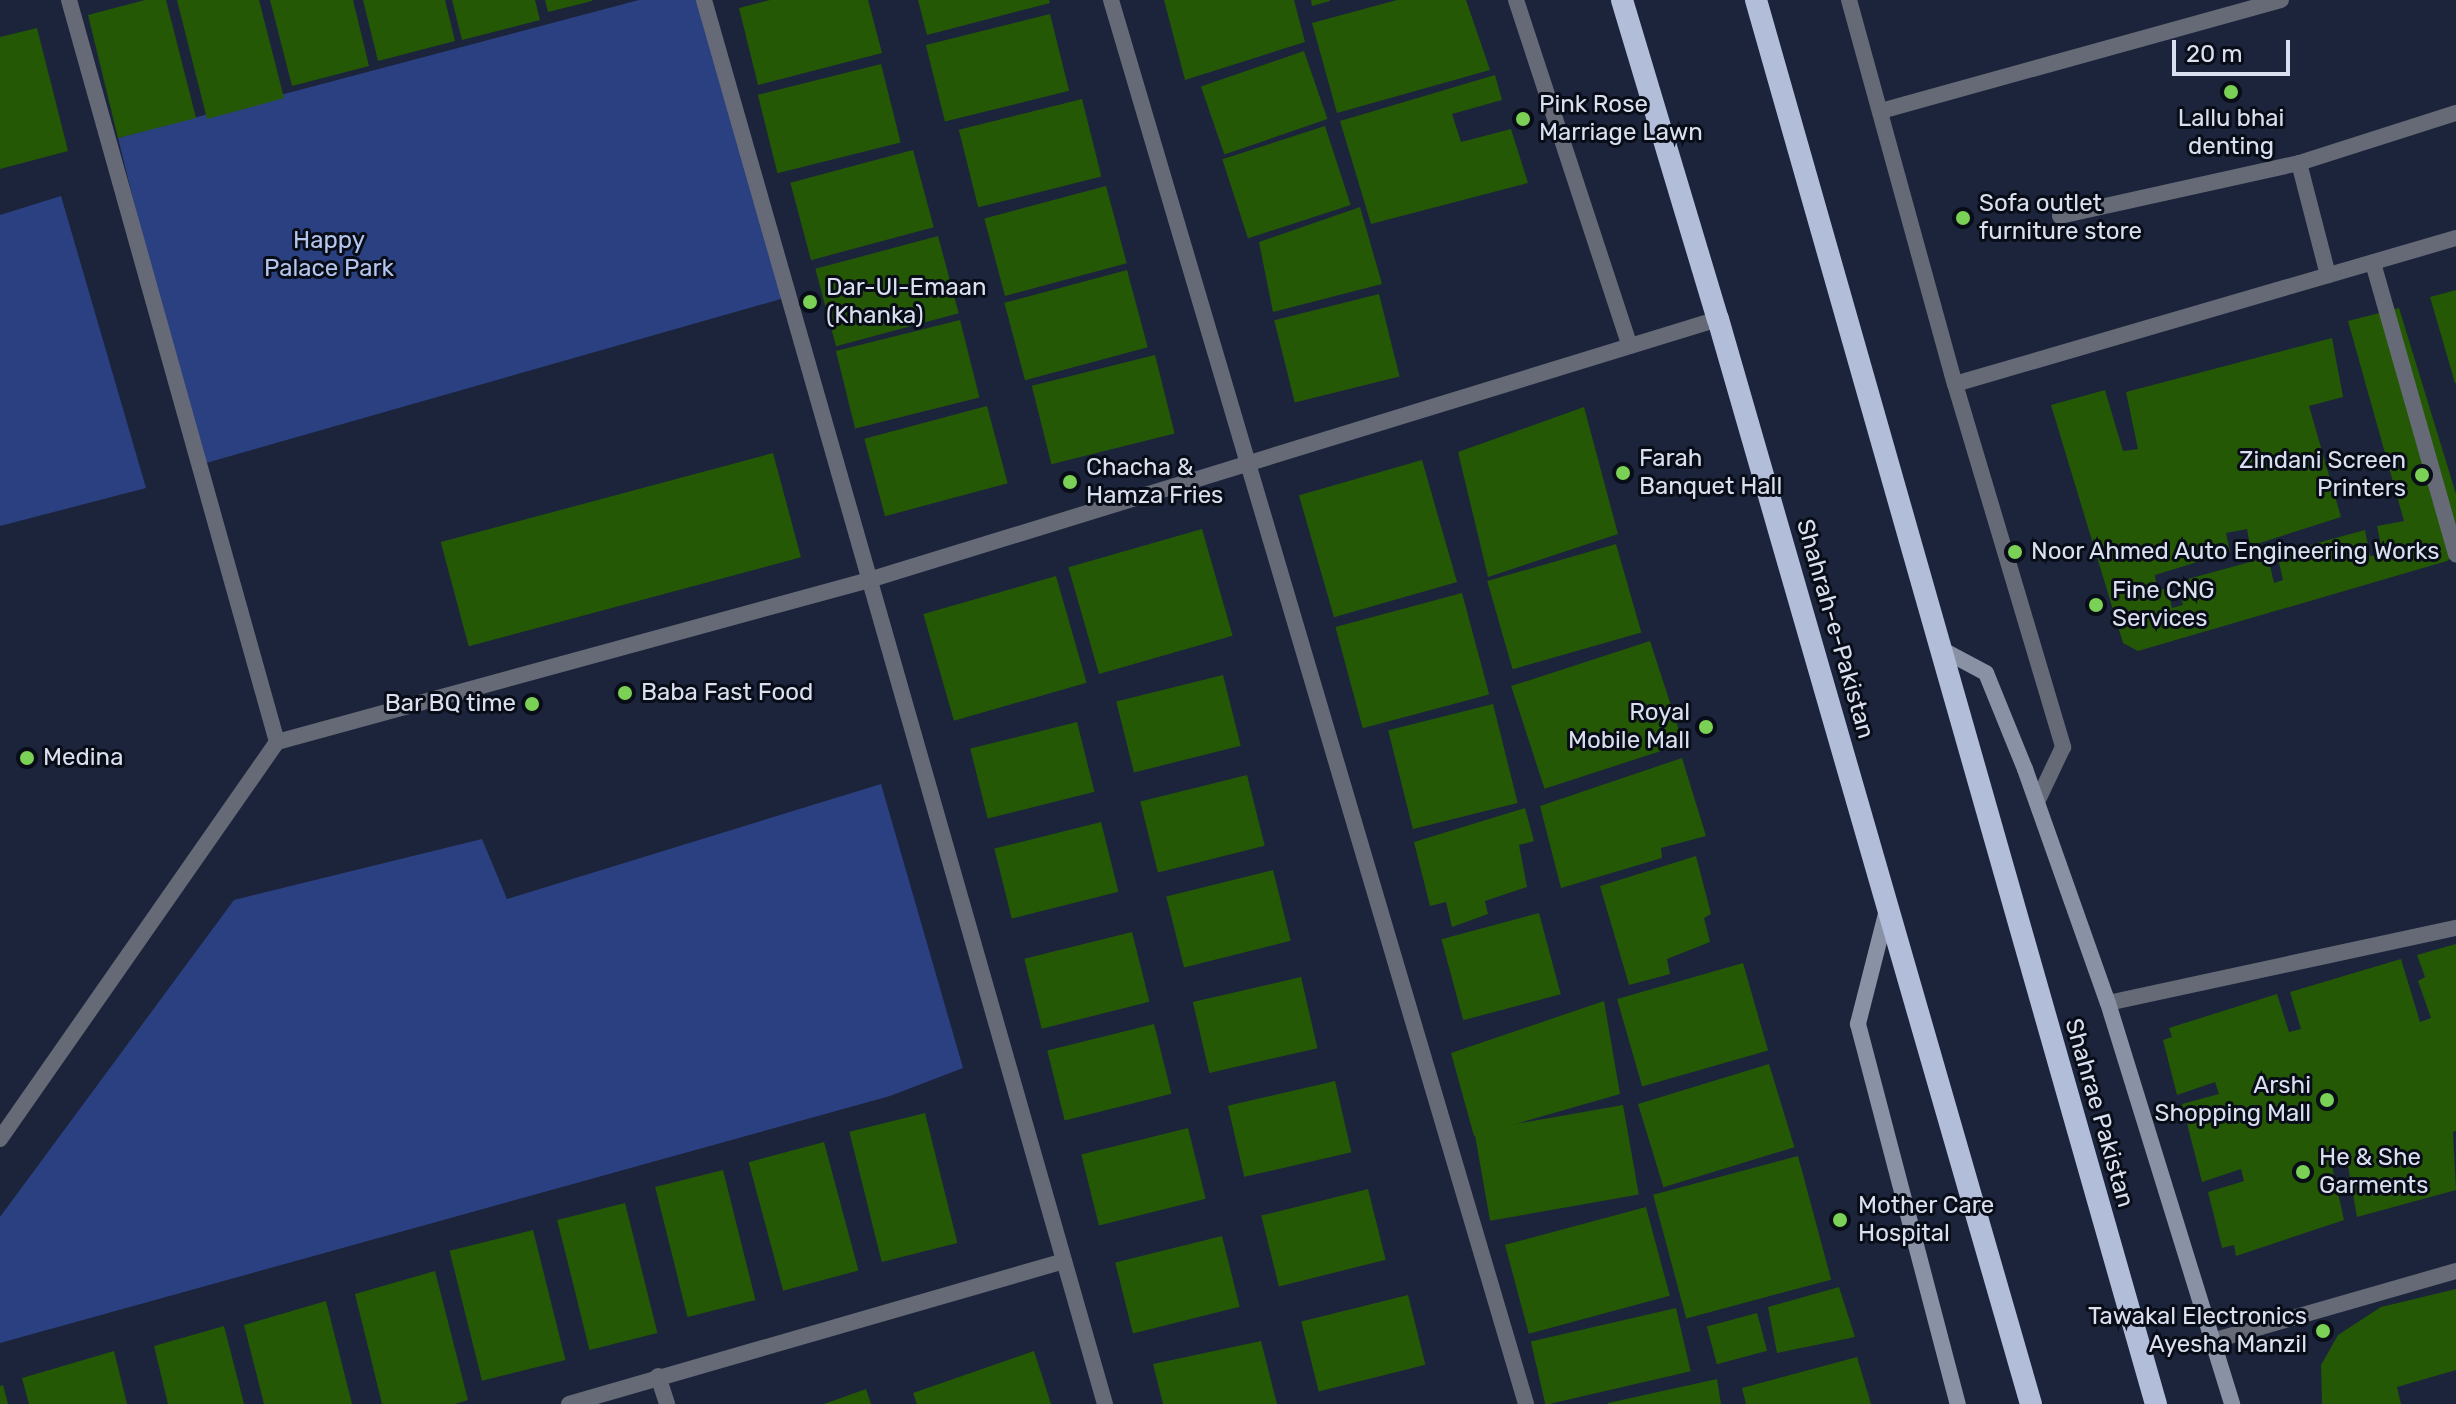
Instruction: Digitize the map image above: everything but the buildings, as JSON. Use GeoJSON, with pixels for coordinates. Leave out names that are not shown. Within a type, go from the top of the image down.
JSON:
{"type":"FeatureCollection","features":[{"type":"Feature","properties":{"kind":"highway","name":"Shahrah-e-Pakistan"},"geometry":{"type":"LineString","coordinates":[[1622,0],[1718,319],[2031,1404]]}},
{"type":"Feature","properties":{"kind":"highway"},"geometry":{"type":"LineString","coordinates":[[1756,0],[1941,649]]}},
{"type":"Feature","properties":{"kind":"highway","name":"Shahrae Pakistan"},"geometry":{"type":"LineString","coordinates":[[1941,649],[2156,1404]]}},
{"type":"Feature","properties":{"kind":"main road"},"geometry":{"type":"LineString","coordinates":[[1941,649],[1986,673],[2037,802],[2108,1003],[2232,1404]]}},
{"type":"Feature","properties":{"kind":"main road"},"geometry":{"type":"LineString","coordinates":[[1888,906],[1858,1024],[1958,1404]]}},
{"type":"Feature","properties":{"kind":"street"},"geometry":{"type":"LineString","coordinates":[[69,0],[277,742]]}},
{"type":"Feature","properties":{"kind":"street"},"geometry":{"type":"LineString","coordinates":[[704,0],[1105,1404]]}},
{"type":"Feature","properties":{"kind":"street"},"geometry":{"type":"LineString","coordinates":[[1111,0],[1526,1404]]}},
{"type":"Feature","properties":{"kind":"street"},"geometry":{"type":"LineString","coordinates":[[1516,0],[1630,346]]}},
{"type":"Feature","properties":{"kind":"street"},"geometry":{"type":"LineString","coordinates":[[1849,0],[1955,384],[2063,747],[2037,802]]}},
{"type":"Feature","properties":{"kind":"street"},"geometry":{"type":"LineString","coordinates":[[1881,111],[2281,0]]}},
{"type":"Feature","properties":{"kind":"street"},"geometry":{"type":"LineString","coordinates":[[2060,216],[2299,163],[2456,113]]}},
{"type":"Feature","properties":{"kind":"street"},"geometry":{"type":"LineString","coordinates":[[2299,163],[2328,275]]}},
{"type":"Feature","properties":{"kind":"street"},"geometry":{"type":"LineString","coordinates":[[1955,384],[2456,238]]}},
{"type":"Feature","properties":{"kind":"street"},"geometry":{"type":"LineString","coordinates":[[2373,263],[2456,554]]}},
{"type":"Feature","properties":{"kind":"street"},"geometry":{"type":"LineString","coordinates":[[0,1139],[277,742],[869,580],[1718,319]]}},
{"type":"Feature","properties":{"kind":"street"},"geometry":{"type":"LineString","coordinates":[[2108,1003],[2456,928]]}},
{"type":"Feature","properties":{"kind":"street"},"geometry":{"type":"LineString","coordinates":[[569,1404],[1064,1261]]}},
{"type":"Feature","properties":{"kind":"street"},"geometry":{"type":"LineString","coordinates":[[2212,1341],[2456,1271]]}},
{"type":"Feature","properties":{"kind":"street"},"geometry":{"type":"LineString","coordinates":[[658,1376],[667,1404]]}},
{"type":"Feature","properties":{"kind":"green space","name":"Happy Palace Park"},"geometry":{"type":"Polygon","coordinates":[[[639,0],[704,0],[788,297],[199,465],[118,138],[639,0]]]}},
{"type":"Feature","properties":{"kind":"green space"},"geometry":{"type":"Polygon","coordinates":[[[61,196],[146,488],[0,526],[0,215],[61,196]]]}},
{"type":"Feature","properties":{"kind":"green space"},"geometry":{"type":"Polygon","coordinates":[[[881,784],[963,1068],[890,1096],[0,1343],[0,1217],[234,900],[482,839],[507,899],[881,784]]]}},
{"type":"Feature","properties":{"kind":"place","name":"Lallu bhai denting"},"geometry":{"type":"Point","coordinates":[2231,92]}},
{"type":"Feature","properties":{"kind":"place","name":"Pink Rose Marriage Lawn"},"geometry":{"type":"Point","coordinates":[1523,119]}},
{"type":"Feature","properties":{"kind":"place","name":"Sofa outlet furniture store"},"geometry":{"type":"Point","coordinates":[1963,218]}},
{"type":"Feature","properties":{"kind":"place","name":"Dar-Ul-Emaan (Khanka)"},"geometry":{"type":"Point","coordinates":[810,302]}},
{"type":"Feature","properties":{"kind":"place","name":"Farah Banquet Hall"},"geometry":{"type":"Point","coordinates":[1623,473]}},
{"type":"Feature","properties":{"kind":"place","name":"Zindani Screen Printers"},"geometry":{"type":"Point","coordinates":[2422,475]}},
{"type":"Feature","properties":{"kind":"place","name":"Chacha & Hamza Fries"},"geometry":{"type":"Point","coordinates":[1070,482]}},
{"type":"Feature","properties":{"kind":"place","name":"Noor Ahmed Auto Engineering Works"},"geometry":{"type":"Point","coordinates":[2015,552]}},
{"type":"Feature","properties":{"kind":"place","name":"Fine CNG Services"},"geometry":{"type":"Point","coordinates":[2096,605]}},
{"type":"Feature","properties":{"kind":"place","name":"Baba Fast Food"},"geometry":{"type":"Point","coordinates":[625,693]}},
{"type":"Feature","properties":{"kind":"place","name":"Bar BQ time"},"geometry":{"type":"Point","coordinates":[532,704]}},
{"type":"Feature","properties":{"kind":"place","name":"Royal Mobile Mall"},"geometry":{"type":"Point","coordinates":[1706,727]}},
{"type":"Feature","properties":{"kind":"place","name":"Medina"},"geometry":{"type":"Point","coordinates":[27,758]}},
{"type":"Feature","properties":{"kind":"place","name":"Arshi Shopping Mall"},"geometry":{"type":"Point","coordinates":[2327,1100]}},
{"type":"Feature","properties":{"kind":"place","name":"He & She Garments"},"geometry":{"type":"Point","coordinates":[2303,1172]}},
{"type":"Feature","properties":{"kind":"place","name":"Mother Care Hospital"},"geometry":{"type":"Point","coordinates":[1840,1220]}},
{"type":"Feature","properties":{"kind":"place","name":"Tawakal Electronics Ayesha Manzil"},"geometry":{"type":"Point","coordinates":[2323,1331]}}]}
